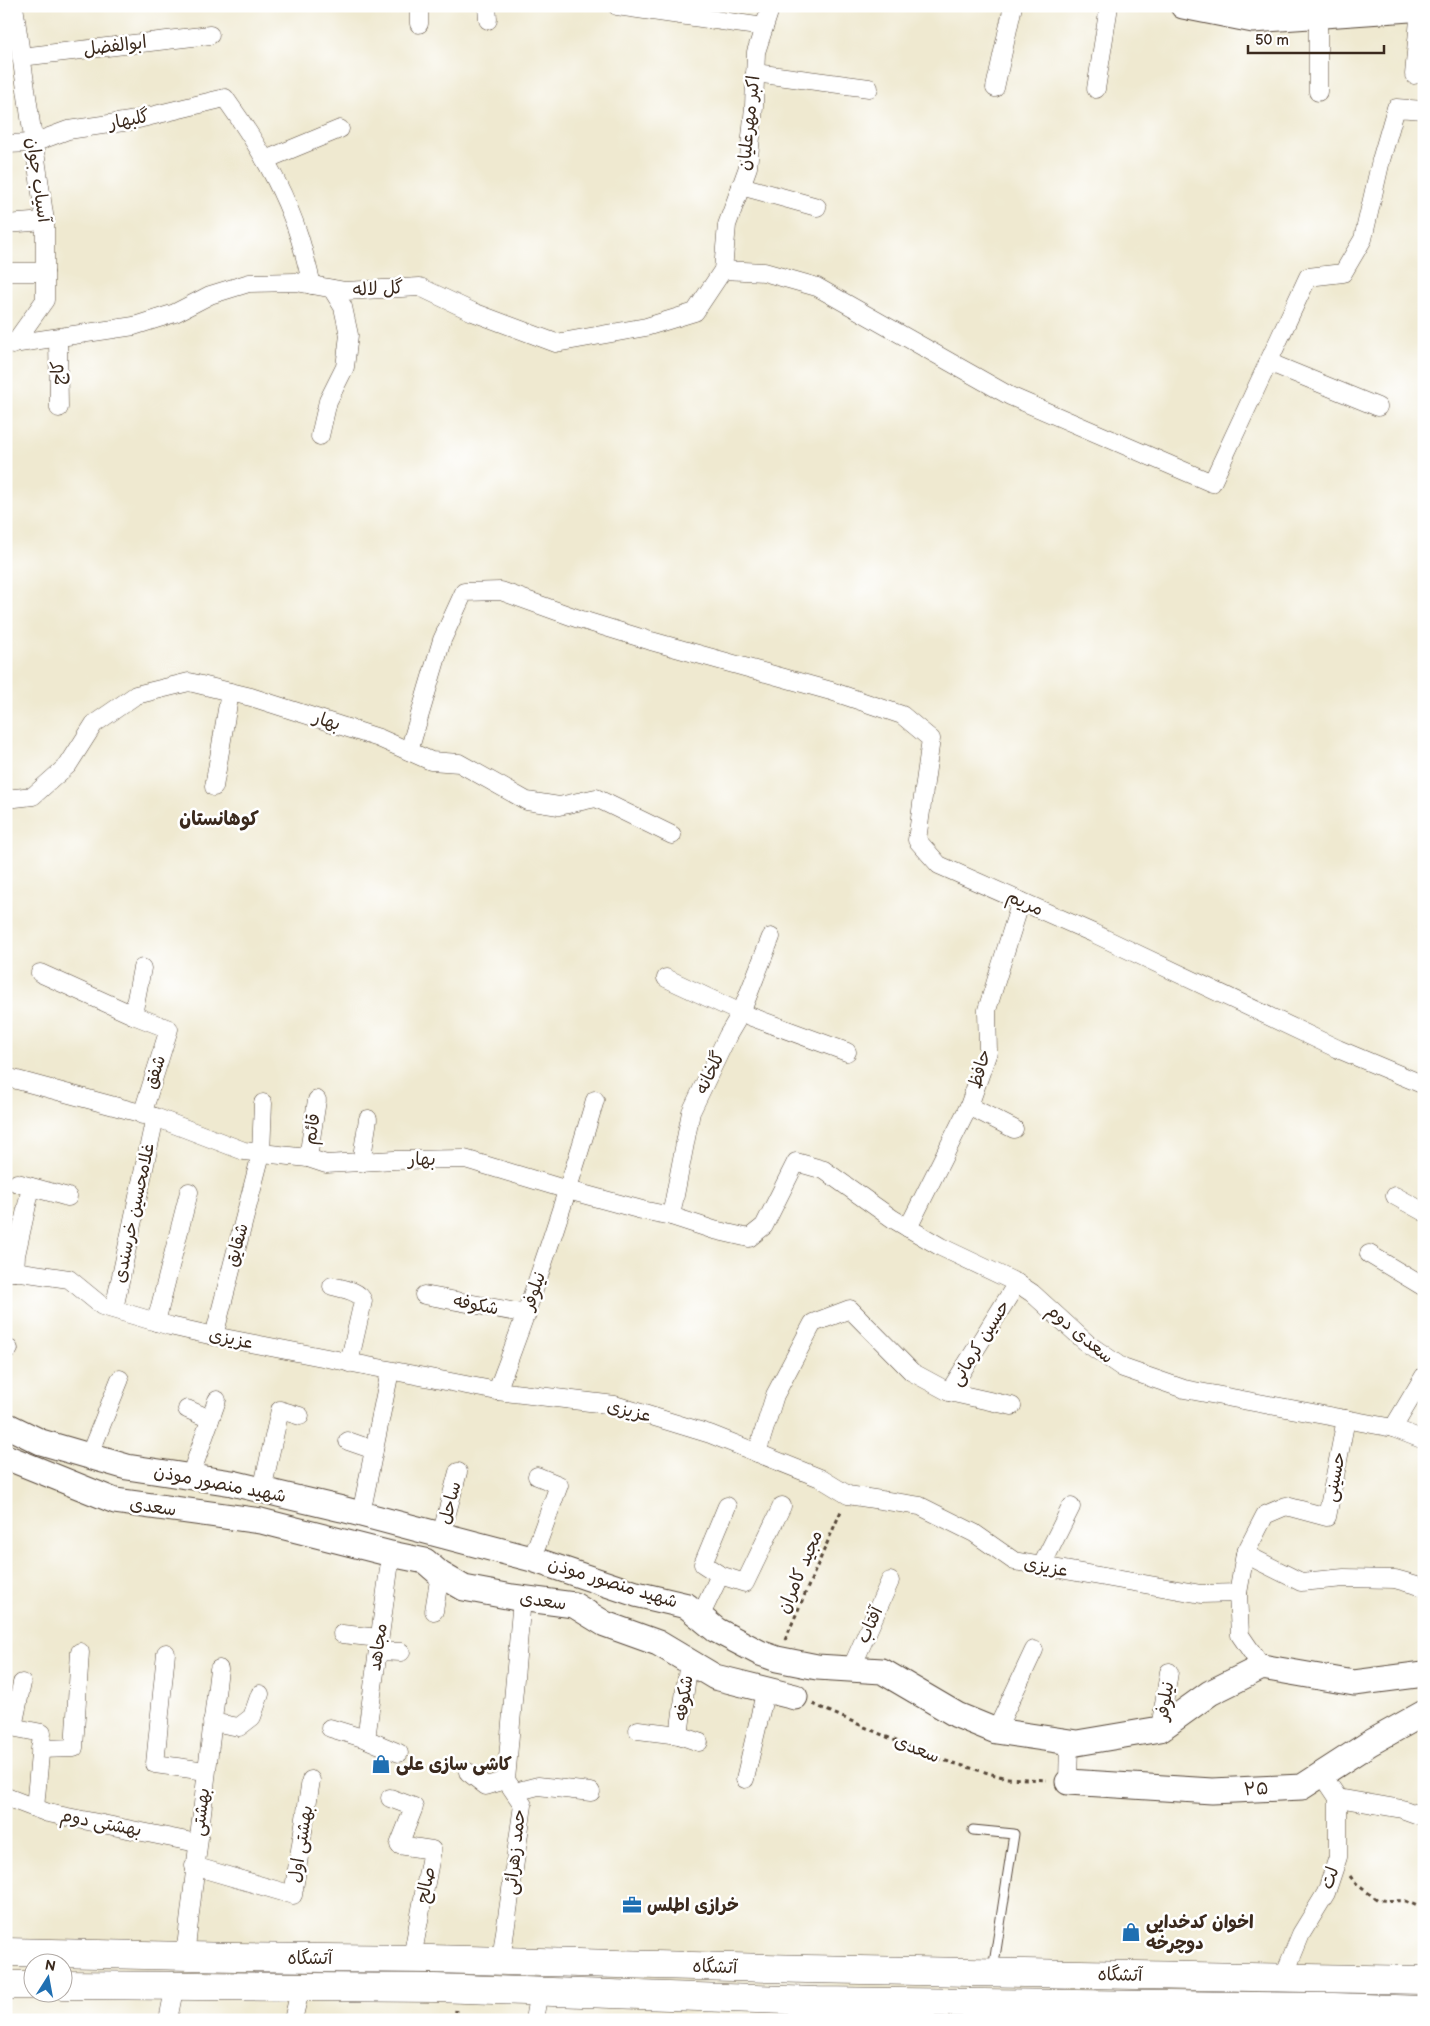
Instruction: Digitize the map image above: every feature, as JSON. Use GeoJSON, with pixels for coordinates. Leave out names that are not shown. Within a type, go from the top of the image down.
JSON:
{"type":"FeatureCollection","features":[{"type":"Feature","properties":{"kind":"main road","name":"آتشگاه"},"geometry":{"type":"LineString","coordinates":[[6,1952],[412,1958],[992,1973],[1424,1980]]}},
{"type":"Feature","properties":{"kind":"main road"},"geometry":{"type":"LineString","coordinates":[[498,1990],[508,1985],[513,1973],[509,1966],[501,1960]]}},
{"type":"Feature","properties":{"kind":"main road"},"geometry":{"type":"LineString","coordinates":[[588,1993],[578,1982],[575,1975],[580,1968],[590,1963]]}},
{"type":"Feature","properties":{"kind":"main road"},"geometry":{"type":"LineString","coordinates":[[6,1985],[22,1985]]}},
{"type":"Feature","properties":{"kind":"main road","name":"آتشگاه"},"geometry":{"type":"LineString","coordinates":[[72,1985],[301,1986],[588,1993],[817,2010],[1251,2013],[1424,2011]]}},
{"type":"Feature","properties":{"kind":"street","name":"آسیاب جوان"},"geometry":{"type":"LineString","coordinates":[[10,345],[45,300],[45,221],[14,6]]}},
{"type":"Feature","properties":{"kind":"street"},"geometry":{"type":"LineString","coordinates":[[419,6],[419,24]]}},
{"type":"Feature","properties":{"kind":"street"},"geometry":{"type":"LineString","coordinates":[[617,6],[764,27]]}},
{"type":"Feature","properties":{"kind":"street","name":"اکبر مهرعلیان"},"geometry":{"type":"LineString","coordinates":[[724,270],[727,226],[748,167],[754,107],[756,52],[771,6]]}},
{"type":"Feature","properties":{"kind":"street"},"geometry":{"type":"LineString","coordinates":[[995,88],[1014,6]]}},
{"type":"Feature","properties":{"kind":"street"},"geometry":{"type":"LineString","coordinates":[[1096,88],[1109,6]]}},
{"type":"Feature","properties":{"kind":"street"},"geometry":{"type":"LineString","coordinates":[[1183,6],[1253,20],[1422,8],[1414,75]]}},
{"type":"Feature","properties":{"kind":"street"},"geometry":{"type":"LineString","coordinates":[[1318,15],[1318,92]]}},
{"type":"Feature","properties":{"kind":"street","name":"ابوالفضل"},"geometry":{"type":"LineString","coordinates":[[21,57],[210,35]]}},
{"type":"Feature","properties":{"kind":"street"},"geometry":{"type":"LineString","coordinates":[[755,73],[869,88]]}},
{"type":"Feature","properties":{"kind":"street","name":"گلبهار"},"geometry":{"type":"LineString","coordinates":[[6,144],[33,143],[68,130],[130,121],[225,98],[254,138],[265,160]]}},
{"type":"Feature","properties":{"kind":"street"},"geometry":{"type":"LineString","coordinates":[[724,270],[764,272],[817,286],[1010,396],[1212,483],[1308,277],[1343,274],[1363,239],[1381,160],[1396,108],[1424,110]]}},
{"type":"Feature","properties":{"kind":"street"},"geometry":{"type":"LineString","coordinates":[[312,285],[299,235],[276,180],[265,160],[340,129]]}},
{"type":"Feature","properties":{"kind":"street"},"geometry":{"type":"LineString","coordinates":[[741,186],[817,207]]}},
{"type":"Feature","properties":{"kind":"street"},"geometry":{"type":"LineString","coordinates":[[6,224],[45,221]]}},
{"type":"Feature","properties":{"kind":"street","name":"گل لاله"},"geometry":{"type":"LineString","coordinates":[[10,345],[134,326],[175,313],[210,295],[249,283],[296,282],[345,291],[420,287],[473,312],[556,343],[646,326],[695,312],[724,270]]}},
{"type":"Feature","properties":{"kind":"street"},"geometry":{"type":"LineString","coordinates":[[6,272],[45,272]]}},
{"type":"Feature","properties":{"kind":"street"},"geometry":{"type":"LineString","coordinates":[[320,436],[328,401],[345,367],[349,335],[343,307],[332,289]]}},
{"type":"Feature","properties":{"kind":"street","name":"کاج"},"geometry":{"type":"LineString","coordinates":[[58,338],[58,408]]}},
{"type":"Feature","properties":{"kind":"street"},"geometry":{"type":"LineString","coordinates":[[1268,362],[1378,407]]}},
{"type":"Feature","properties":{"kind":"street","name":"مریم"},"geometry":{"type":"LineString","coordinates":[[408,751],[442,640],[464,592],[501,591],[624,633],[831,691],[902,715],[931,740],[917,840],[939,865],[1093,933],[1338,1049],[1424,1085]]}},
{"type":"Feature","properties":{"kind":"street","name":"بهار"},"geometry":{"type":"LineString","coordinates":[[6,799],[33,796],[68,766],[94,724],[136,695],[189,682],[230,692],[379,738],[431,761],[459,763],[527,801],[559,806],[596,798],[672,835]]}},
{"type":"Feature","properties":{"kind":"street"},"geometry":{"type":"LineString","coordinates":[[214,787],[230,692]]}},
{"type":"Feature","properties":{"kind":"street","name":"حافظ"},"geometry":{"type":"LineString","coordinates":[[908,1228],[969,1106],[988,1052],[987,1010],[1021,901]]}},
{"type":"Feature","properties":{"kind":"street","name":"گلخانه"},"geometry":{"type":"LineString","coordinates":[[671,1216],[691,1112],[728,1035],[741,1013],[771,937]]}},
{"type":"Feature","properties":{"kind":"street"},"geometry":{"type":"LineString","coordinates":[[40,973],[133,1015],[142,968]]}},
{"type":"Feature","properties":{"kind":"street"},"geometry":{"type":"LineString","coordinates":[[666,978],[741,1013],[847,1052]]}},
{"type":"Feature","properties":{"kind":"street","name":"شفق"},"geometry":{"type":"LineString","coordinates":[[133,1015],[169,1029],[148,1116]]}},
{"type":"Feature","properties":{"kind":"street","name":"بهار"},"geometry":{"type":"LineString","coordinates":[[6,1077],[148,1116],[244,1151],[308,1158],[326,1164],[394,1160],[465,1159],[568,1190],[749,1238],[764,1226],[796,1162]]}},
{"type":"Feature","properties":{"kind":"street","name":"قائم"},"geometry":{"type":"LineString","coordinates":[[308,1158],[317,1100]]}},
{"type":"Feature","properties":{"kind":"street","name":"نیلوفر"},"geometry":{"type":"LineString","coordinates":[[497,1391],[527,1314],[568,1190],[595,1100]]}},
{"type":"Feature","properties":{"kind":"street","name":"شقایق"},"geometry":{"type":"LineString","coordinates":[[214,1336],[261,1154],[263,1103]]}},
{"type":"Feature","properties":{"kind":"street"},"geometry":{"type":"LineString","coordinates":[[969,1106],[1014,1129]]}},
{"type":"Feature","properties":{"kind":"street","name":"غلامحسین خرسندی"},"geometry":{"type":"LineString","coordinates":[[114,1309],[148,1116]]}},
{"type":"Feature","properties":{"kind":"street"},"geometry":{"type":"LineString","coordinates":[[361,1163],[368,1119]]}},
{"type":"Feature","properties":{"kind":"street","name":"سعدی دوم"},"geometry":{"type":"LineString","coordinates":[[796,1162],[824,1170],[908,1228],[940,1247],[1016,1283],[1032,1293],[1088,1344],[1123,1368],[1184,1389],[1393,1428],[1424,1440]]}},
{"type":"Feature","properties":{"kind":"street"},"geometry":{"type":"LineString","coordinates":[[10,1272],[16,1255],[24,1185],[68,1197]]}},
{"type":"Feature","properties":{"kind":"street"},"geometry":{"type":"LineString","coordinates":[[156,1322],[189,1192]]}},
{"type":"Feature","properties":{"kind":"street"},"geometry":{"type":"LineString","coordinates":[[1395,1196],[1424,1212]]}},
{"type":"Feature","properties":{"kind":"street"},"geometry":{"type":"LineString","coordinates":[[1369,1254],[1424,1287]]}},
{"type":"Feature","properties":{"kind":"street","name":"عزیزی"},"geometry":{"type":"LineString","coordinates":[[10,1272],[69,1279],[102,1306],[214,1336],[497,1391],[615,1406],[710,1434],[820,1478],[848,1495],[920,1506],[974,1533],[1014,1561],[1201,1594],[1238,1593]]}},
{"type":"Feature","properties":{"kind":"street","name":"حسین کرمانی"},"geometry":{"type":"LineString","coordinates":[[757,1454],[775,1395],[813,1323],[850,1309],[912,1372],[949,1392],[1016,1283]]}},
{"type":"Feature","properties":{"kind":"street"},"geometry":{"type":"LineString","coordinates":[[332,1286],[357,1293],[363,1301],[349,1363]]}},
{"type":"Feature","properties":{"kind":"street","name":"شکوفه"},"geometry":{"type":"LineString","coordinates":[[424,1295],[527,1314]]}},
{"type":"Feature","properties":{"kind":"street"},"geometry":{"type":"LineString","coordinates":[[361,1514],[390,1370]]}},
{"type":"Feature","properties":{"kind":"street"},"geometry":{"type":"LineString","coordinates":[[1393,1428],[1424,1376]]}},
{"type":"Feature","properties":{"kind":"street"},"geometry":{"type":"LineString","coordinates":[[89,1456],[120,1379]]}},
{"type":"Feature","properties":{"kind":"street"},"geometry":{"type":"LineString","coordinates":[[949,1392],[1012,1406]]}},
{"type":"Feature","properties":{"kind":"street"},"geometry":{"type":"LineString","coordinates":[[190,1477],[217,1400]]}},
{"type":"Feature","properties":{"kind":"street"},"geometry":{"type":"LineString","coordinates":[[187,1409],[210,1419]]}},
{"type":"Feature","properties":{"kind":"street"},"geometry":{"type":"LineString","coordinates":[[262,1490],[280,1410],[300,1416]]}},
{"type":"Feature","properties":{"kind":"street","name":"حسینی"},"geometry":{"type":"LineString","coordinates":[[1262,1667],[1240,1635],[1238,1593],[1245,1554],[1265,1516],[1286,1506],[1327,1517],[1346,1419]]}},
{"type":"Feature","properties":{"kind":"street","name":"شهید منصور موذن"},"geometry":{"type":"LineString","coordinates":[[6,1425],[40,1442],[127,1467],[262,1490],[361,1514],[532,1559],[636,1594],[687,1606],[716,1630],[769,1656],[817,1667],[882,1671],[957,1716],[996,1732],[1077,1743],[1160,1729],[1210,1693],[1262,1667]]}},
{"type":"Feature","properties":{"kind":"street"},"geometry":{"type":"LineString","coordinates":[[348,1440],[374,1450]]}},
{"type":"Feature","properties":{"kind":"street","name":"سعدی"},"geometry":{"type":"LineString","coordinates":[[6,1457],[115,1501],[261,1521],[425,1561],[440,1574],[464,1588],[522,1599],[574,1605],[605,1624],[658,1643],[715,1677],[795,1697]]}},
{"type":"Feature","properties":{"kind":"street","name":"ساحل"},"geometry":{"type":"LineString","coordinates":[[441,1535],[458,1472]]}},
{"type":"Feature","properties":{"kind":"street"},"geometry":{"type":"LineString","coordinates":[[532,1559],[559,1485],[537,1476]]}},
{"type":"Feature","properties":{"kind":"street"},"geometry":{"type":"LineString","coordinates":[[727,1506],[702,1564],[720,1575],[745,1582],[782,1506]]}},
{"type":"Feature","properties":{"kind":"street"},"geometry":{"type":"LineString","coordinates":[[1041,1567],[1071,1507]]}},
{"type":"Feature","properties":{"kind":"street","name":"مجاهد"},"geometry":{"type":"LineString","coordinates":[[366,1739],[391,1554]]}},
{"type":"Feature","properties":{"kind":"street"},"geometry":{"type":"LineString","coordinates":[[1245,1554],[1301,1582],[1344,1578],[1395,1579],[1424,1587]]}},
{"type":"Feature","properties":{"kind":"street"},"geometry":{"type":"LineString","coordinates":[[434,1611],[440,1574]]}},
{"type":"Feature","properties":{"kind":"street"},"geometry":{"type":"LineString","coordinates":[[700,1617],[720,1575]]}},
{"type":"Feature","properties":{"kind":"street","name":"آفتاب"},"geometry":{"type":"LineString","coordinates":[[851,1669],[890,1581]]}},
{"type":"Feature","properties":{"kind":"street","name":"حمد زهرائی"},"geometry":{"type":"LineString","coordinates":[[501,1960],[523,1804],[510,1786],[522,1599]]}},
{"type":"Feature","properties":{"kind":"street"},"geometry":{"type":"LineString","coordinates":[[342,1634],[401,1652]]}},
{"type":"Feature","properties":{"kind":"street"},"geometry":{"type":"LineString","coordinates":[[996,1732],[1034,1650]]}},
{"type":"Feature","properties":{"kind":"street"},"geometry":{"type":"LineString","coordinates":[[40,1749],[74,1748],[80,1652]]}},
{"type":"Feature","properties":{"kind":"street"},"geometry":{"type":"LineString","coordinates":[[166,1654],[154,1764],[206,1771]]}},
{"type":"Feature","properties":{"kind":"street"},"geometry":{"type":"LineString","coordinates":[[745,1779],[756,1687],[769,1656]]}},
{"type":"Feature","properties":{"kind":"street","name":"شکوفه"},"geometry":{"type":"LineString","coordinates":[[680,1735],[689,1661]]}},
{"type":"Feature","properties":{"kind":"street"},"geometry":{"type":"LineString","coordinates":[[1262,1667],[1354,1683],[1424,1674]]}},
{"type":"Feature","properties":{"kind":"street","name":"بهشتی"},"geometry":{"type":"LineString","coordinates":[[185,1956],[194,1866],[219,1669]]}},
{"type":"Feature","properties":{"kind":"street","name":"نیلوفر"},"geometry":{"type":"LineString","coordinates":[[1160,1729],[1169,1672]]}},
{"type":"Feature","properties":{"kind":"street"},"geometry":{"type":"LineString","coordinates":[[22,1683],[10,1726],[42,1733],[35,1808]]}},
{"type":"Feature","properties":{"kind":"street"},"geometry":{"type":"LineString","coordinates":[[212,1722],[239,1727],[252,1717],[260,1694]]}},
{"type":"Feature","properties":{"kind":"street","name":"۲۵"},"geometry":{"type":"LineString","coordinates":[[1068,1782],[1212,1791],[1302,1787],[1370,1743],[1424,1713]]}},
{"type":"Feature","properties":{"kind":"street"},"geometry":{"type":"LineString","coordinates":[[330,1728],[366,1739],[399,1753]]}},
{"type":"Feature","properties":{"kind":"street"},"geometry":{"type":"LineString","coordinates":[[638,1730],[680,1735],[699,1742]]}},
{"type":"Feature","properties":{"kind":"street"},"geometry":{"type":"LineString","coordinates":[[1068,1782],[1070,1742]]}},
{"type":"Feature","properties":{"kind":"street"},"geometry":{"type":"LineString","coordinates":[[468,1772],[486,1786],[538,1786],[591,1792]]}},
{"type":"Feature","properties":{"kind":"street"},"geometry":{"type":"LineString","coordinates":[[1322,1774],[1338,1798],[1402,1809],[1424,1817]]}},
{"type":"Feature","properties":{"kind":"street","name":"بهشتی اول"},"geometry":{"type":"LineString","coordinates":[[194,1866],[293,1895],[311,1780]]}},
{"type":"Feature","properties":{"kind":"street","name":"بهشتی دوم"},"geometry":{"type":"LineString","coordinates":[[6,1797],[48,1813],[197,1842]]}},
{"type":"Feature","properties":{"kind":"street","name":"صالح"},"geometry":{"type":"LineString","coordinates":[[390,1798],[414,1808],[399,1845],[432,1850],[412,1958]]}},
{"type":"Feature","properties":{"kind":"street","name":"لت"},"geometry":{"type":"LineString","coordinates":[[1283,1978],[1301,1934],[1326,1893],[1338,1857],[1338,1798]]}},
{"type":"Feature","properties":{"kind":"street"},"geometry":{"type":"LineString","coordinates":[[168,2020],[175,1985]]}},
{"type":"Feature","properties":{"kind":"street"},"geometry":{"type":"LineString","coordinates":[[293,2020],[301,1986]]}},
{"type":"Feature","properties":{"kind":"street"},"geometry":{"type":"LineString","coordinates":[[534,2020],[539,1992]]}},
{"type":"Feature","properties":{"kind":"street"},"geometry":{"type":"LineString","coordinates":[[1421,2020],[1424,2011]]}},
{"type":"Feature","properties":{"kind":"lane"},"geometry":{"type":"LineString","coordinates":[[973,1830],[1014,1834],[992,1973]]}},
{"type":"Feature","properties":{"kind":"path","name":"مجید کامران"},"geometry":{"type":"LineString","coordinates":[[769,1656],[848,1495]]}},
{"type":"Feature","properties":{"kind":"path","name":"سعدی"},"geometry":{"type":"LineString","coordinates":[[795,1697],[932,1757],[1006,1778],[1068,1782]]}},
{"type":"Feature","properties":{"kind":"path"},"geometry":{"type":"LineString","coordinates":[[1351,1877],[1356,1884],[1378,1900],[1406,1902],[1424,1909]]}},
{"type":"Feature","properties":{"kind":"place","name":"کاشی سازی علی"},"geometry":{"type":"Point","coordinates":[381,1764]}},
{"type":"Feature","properties":{"kind":"place","name":"خرازی اطلس"},"geometry":{"type":"Point","coordinates":[632,1905]}},
{"type":"Feature","properties":{"kind":"place","name":"اخوان کدخدایی دوچرخه"},"geometry":{"type":"Point","coordinates":[1131,1932]}},
{"type":"Feature","properties":{"kind":"district","name":"کوهانستان"},"geometry":{"type":"Point","coordinates":[219,819]}}]}
